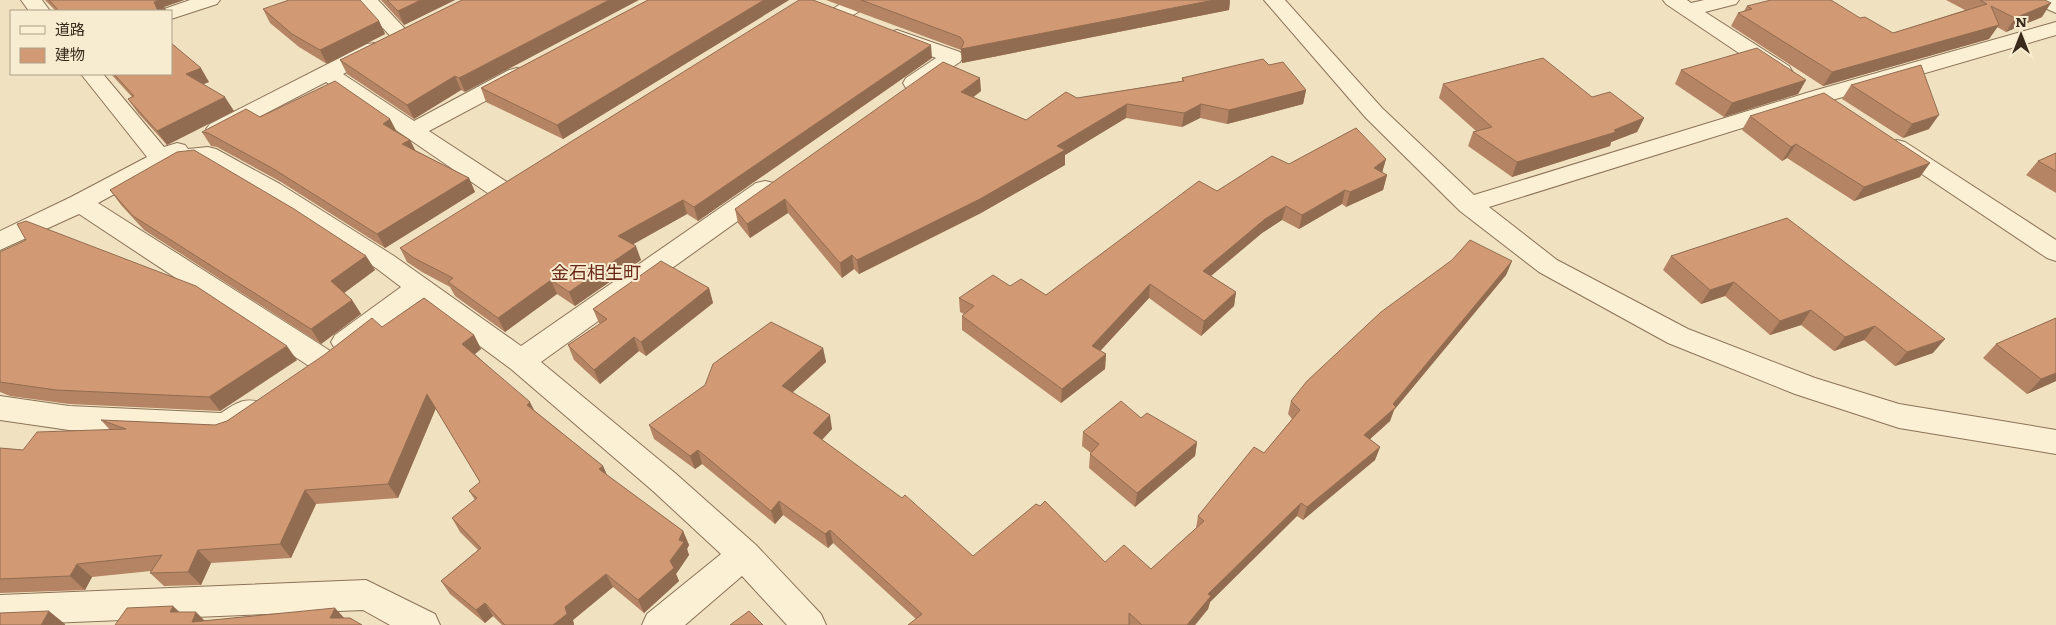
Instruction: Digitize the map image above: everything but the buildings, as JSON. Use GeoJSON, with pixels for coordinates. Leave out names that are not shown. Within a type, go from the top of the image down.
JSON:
{"type":"FeatureCollection","features":[{"type":"Feature","properties":{"kind":"street"},"geometry":{"type":"LineString","coordinates":[[31,0],[39,10]]}},
{"type":"Feature","properties":{"kind":"street"},"geometry":{"type":"LineString","coordinates":[[0,241],[80,203],[161,159],[410,32],[367,0]]}},
{"type":"Feature","properties":{"kind":"street"},"geometry":{"type":"LineString","coordinates":[[862,0],[829,11],[952,57],[895,97]]}},
{"type":"Feature","properties":{"kind":"street"},"geometry":{"type":"LineString","coordinates":[[1274,0],[1374,113],[1469,205],[1548,266],[1678,336],[1805,386],[1899,416],[2056,442]]}},
{"type":"Feature","properties":{"kind":"street"},"geometry":{"type":"LineString","coordinates":[[1680,5],[1730,0]]}},
{"type":"Feature","properties":{"kind":"street"},"geometry":{"type":"LineString","coordinates":[[2043,0],[2056,7]]}},
{"type":"Feature","properties":{"kind":"street"},"geometry":{"type":"LineString","coordinates":[[172,13],[199,2]]}},
{"type":"Feature","properties":{"kind":"street"},"geometry":{"type":"LineString","coordinates":[[1680,5],[1845,112]]}},
{"type":"Feature","properties":{"kind":"street"},"geometry":{"type":"LineString","coordinates":[[1469,205],[1821,96],[2056,28]]}},
{"type":"Feature","properties":{"kind":"street"},"geometry":{"type":"LineString","coordinates":[[412,131],[535,66]]}},
{"type":"Feature","properties":{"kind":"street"},"geometry":{"type":"LineString","coordinates":[[327,73],[501,190]]}},
{"type":"Feature","properties":{"kind":"street"},"geometry":{"type":"LineString","coordinates":[[93,75],[161,159]]}},
{"type":"Feature","properties":{"kind":"street"},"geometry":{"type":"LineString","coordinates":[[1878,134],[2056,252]]}},
{"type":"Feature","properties":{"kind":"street"},"geometry":{"type":"LineString","coordinates":[[161,159],[208,154],[393,257],[418,288],[521,361],[664,482],[744,555],[809,625]]}},
{"type":"Feature","properties":{"kind":"street"},"geometry":{"type":"LineString","coordinates":[[521,361],[781,177]]}},
{"type":"Feature","properties":{"kind":"street"},"geometry":{"type":"LineString","coordinates":[[80,203],[322,360]]}},
{"type":"Feature","properties":{"kind":"street"},"geometry":{"type":"LineString","coordinates":[[298,376],[418,288]]}},
{"type":"Feature","properties":{"kind":"street"},"geometry":{"type":"LineString","coordinates":[[0,408],[70,418],[226,425],[266,398]]}},
{"type":"Feature","properties":{"kind":"street"},"geometry":{"type":"LineString","coordinates":[[659,625],[744,555]]}},
{"type":"Feature","properties":{"kind":"street"},"geometry":{"type":"LineString","coordinates":[[0,611],[366,595],[423,625]]}},
{"type":"Feature","properties":{"kind":"district","name":"金石相生町"},"geometry":{"type":"Point","coordinates":[596,273]}}]}
